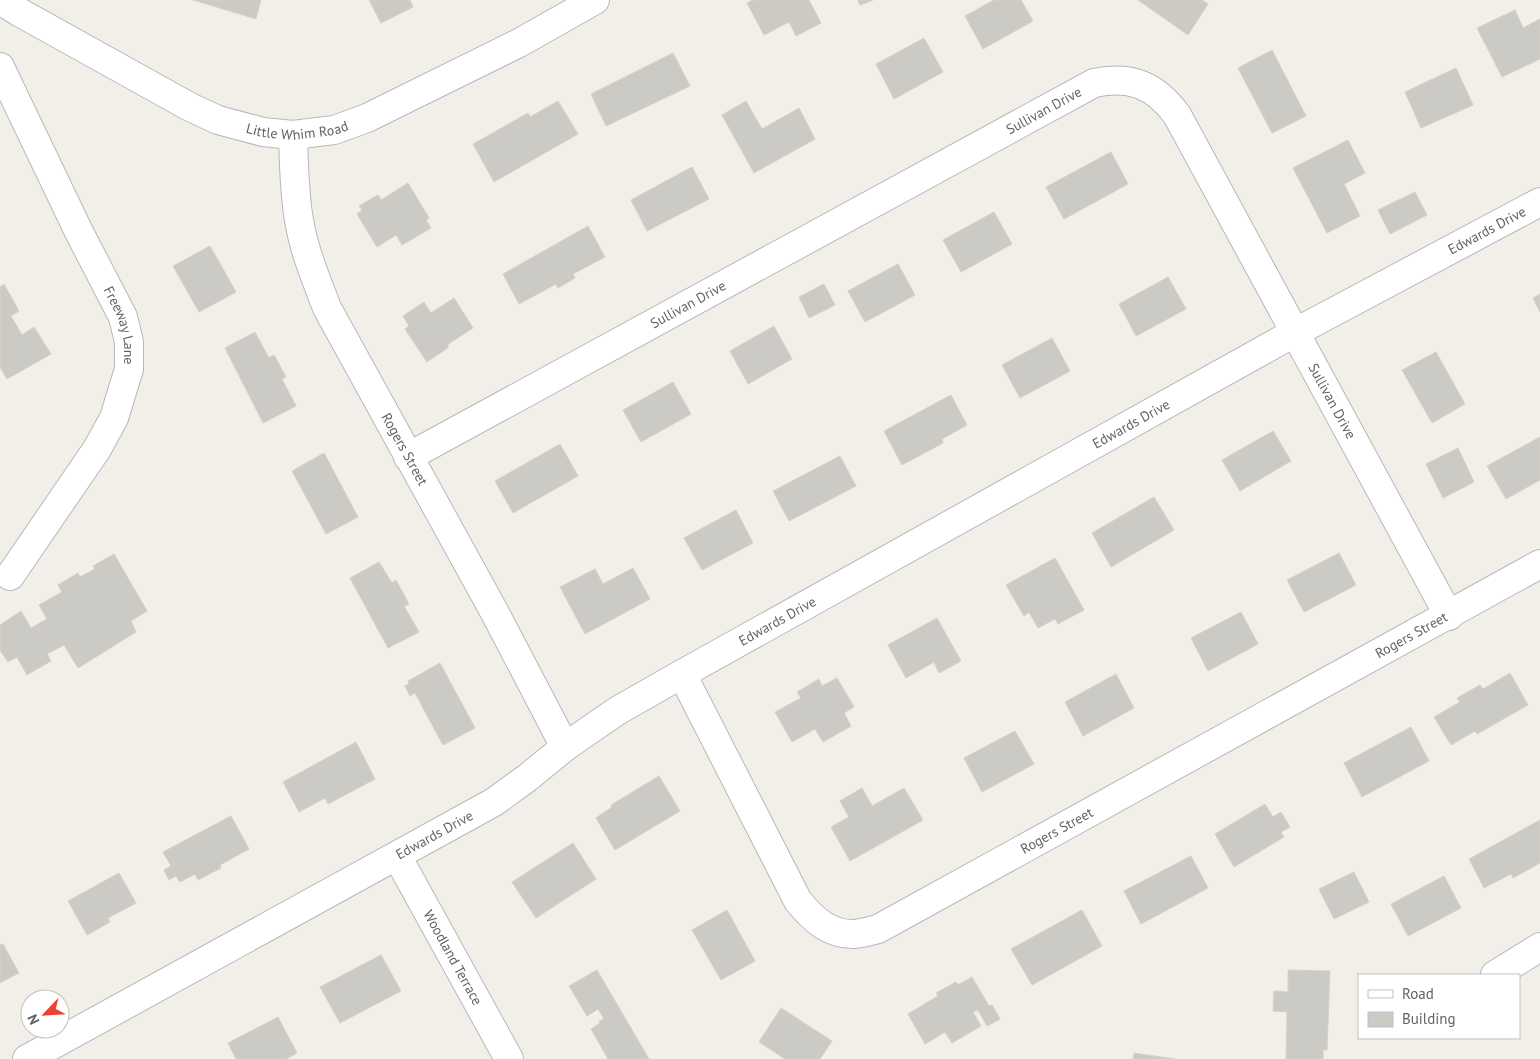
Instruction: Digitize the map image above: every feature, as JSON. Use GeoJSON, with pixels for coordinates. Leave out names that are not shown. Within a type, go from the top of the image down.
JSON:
{"type":"FeatureCollection","features":[{"type":"Feature","properties":{"kind":"street","name":"Little Whim Road"},"geometry":{"type":"LineString","coordinates":[[0,0],[122,69],[218,120],[263,132],[293,135],[334,130],[366,118],[519,43],[595,0]]}},
{"type":"Feature","properties":{"kind":"street","name":"Freeway Lane"},"geometry":{"type":"LineString","coordinates":[[0,68],[79,232],[123,317],[129,342],[129,369],[114,418],[97,449],[10,576]]}},
{"type":"Feature","properties":{"kind":"street","name":"Sullivan Drive"},"geometry":{"type":"LineString","coordinates":[[408,457],[1094,83],[1110,80],[1131,81],[1154,90],[1170,105],[1177,115],[1449,616]]}},
{"type":"Feature","properties":{"kind":"street","name":"Rogers Street"},"geometry":{"type":"LineString","coordinates":[[293,135],[299,222],[309,261],[326,308],[495,613],[565,747]]}},
{"type":"Feature","properties":{"kind":"street","name":"Edwards Drive"},"geometry":{"type":"LineString","coordinates":[[27,1059],[494,802],[565,747],[617,711],[682,674],[1294,333],[1540,202]]}},
{"type":"Feature","properties":{"kind":"street","name":"Rogers Street"},"geometry":{"type":"LineString","coordinates":[[682,674],[798,901],[814,920],[833,930],[854,934],[878,929],[1449,616],[1540,564]]}},
{"type":"Feature","properties":{"kind":"street","name":"Woodland Terrace"},"geometry":{"type":"LineString","coordinates":[[397,856],[509,1059]]}},
{"type":"Feature","properties":{"kind":"street"},"geometry":{"type":"LineString","coordinates":[[1497,974],[1540,947]]}},
{"type":"Feature","properties":{"kind":"building"},"geometry":{"type":"Polygon","coordinates":[[[193,0],[261,0],[256,19],[193,0]]]}},
{"type":"Feature","properties":{"kind":"building"},"geometry":{"type":"Polygon","coordinates":[[[369,0],[410,0],[413,7],[381,23],[369,0]]]}},
{"type":"Feature","properties":{"kind":"building"},"geometry":{"type":"Polygon","coordinates":[[[753,0],[809,0],[821,23],[796,36],[789,22],[764,35],[747,3],[753,0]]]}},
{"type":"Feature","properties":{"kind":"building"},"geometry":{"type":"Polygon","coordinates":[[[858,0],[873,0],[860,5],[858,0]]]}},
{"type":"Feature","properties":{"kind":"building"},"geometry":{"type":"Polygon","coordinates":[[[994,0],[1021,0],[1033,21],[983,49],[965,16],[994,0]]]}},
{"type":"Feature","properties":{"kind":"building"},"geometry":{"type":"Polygon","coordinates":[[[1138,0],[1202,0],[1208,4],[1188,35],[1138,0]]]}},
{"type":"Feature","properties":{"kind":"building"},"geometry":{"type":"Polygon","coordinates":[[[1515,10],[1523,28],[1540,19],[1540,59],[1502,77],[1477,28],[1515,10]]]}},
{"type":"Feature","properties":{"kind":"building"},"geometry":{"type":"Polygon","coordinates":[[[924,38],[943,72],[894,99],[876,64],[924,38]]]}},
{"type":"Feature","properties":{"kind":"building"},"geometry":{"type":"Polygon","coordinates":[[[1272,50],[1306,116],[1272,133],[1238,68],[1272,50]]]}},
{"type":"Feature","properties":{"kind":"building"},"geometry":{"type":"Polygon","coordinates":[[[673,53],[690,86],[606,126],[591,94],[673,53]]]}},
{"type":"Feature","properties":{"kind":"building"},"geometry":{"type":"Polygon","coordinates":[[[1456,68],[1473,105],[1421,128],[1405,92],[1456,68]]]}},
{"type":"Feature","properties":{"kind":"building"},"geometry":{"type":"Polygon","coordinates":[[[558,101],[578,134],[494,182],[473,144],[528,113],[530,117],[558,101]]]}},
{"type":"Feature","properties":{"kind":"building"},"geometry":{"type":"Polygon","coordinates":[[[746,101],[762,129],[799,108],[815,139],[754,173],[722,115],[746,101]]]}},
{"type":"Feature","properties":{"kind":"building"},"geometry":{"type":"Polygon","coordinates":[[[1348,140],[1365,173],[1344,184],[1360,216],[1327,233],[1293,168],[1348,140]]]}},
{"type":"Feature","properties":{"kind":"building"},"geometry":{"type":"Polygon","coordinates":[[[1111,152],[1128,184],[1064,219],[1046,187],[1111,152]]]}},
{"type":"Feature","properties":{"kind":"building"},"geometry":{"type":"Polygon","coordinates":[[[692,167],[709,199],[647,231],[631,200],[692,167]]]}},
{"type":"Feature","properties":{"kind":"building"},"geometry":{"type":"Polygon","coordinates":[[[408,183],[429,218],[426,220],[431,228],[402,245],[396,235],[377,247],[357,214],[362,210],[359,206],[378,195],[381,200],[408,183]]]}},
{"type":"Feature","properties":{"kind":"building"},"geometry":{"type":"Polygon","coordinates":[[[1415,192],[1427,215],[1390,234],[1378,210],[1415,192]]]}},
{"type":"Feature","properties":{"kind":"building"},"geometry":{"type":"Polygon","coordinates":[[[994,212],[1012,244],[961,272],[943,240],[994,212]]]}},
{"type":"Feature","properties":{"kind":"building"},"geometry":{"type":"Polygon","coordinates":[[[588,226],[605,257],[573,274],[575,278],[558,288],[556,284],[519,304],[503,274],[588,226]]]}},
{"type":"Feature","properties":{"kind":"building"},"geometry":{"type":"Polygon","coordinates":[[[210,246],[236,292],[199,312],[173,266],[210,246]]]}},
{"type":"Feature","properties":{"kind":"building"},"geometry":{"type":"Polygon","coordinates":[[[898,264],[915,295],[865,322],[848,291],[898,264]]]}},
{"type":"Feature","properties":{"kind":"building"},"geometry":{"type":"Polygon","coordinates":[[[1168,277],[1186,309],[1136,336],[1119,304],[1168,277]]]}},
{"type":"Feature","properties":{"kind":"building"},"geometry":{"type":"Polygon","coordinates":[[[4,284],[19,311],[11,316],[22,335],[34,327],[51,354],[7,379],[0,367],[0,287],[4,284]]]}},
{"type":"Feature","properties":{"kind":"building"},"geometry":{"type":"Polygon","coordinates":[[[824,284],[835,305],[809,318],[799,297],[824,284]]]}},
{"type":"Feature","properties":{"kind":"building"},"geometry":{"type":"Polygon","coordinates":[[[1540,294],[1540,312],[1533,298],[1540,294]]]}},
{"type":"Feature","properties":{"kind":"building"},"geometry":{"type":"Polygon","coordinates":[[[454,298],[473,328],[447,345],[449,347],[427,362],[405,329],[409,326],[403,316],[424,302],[431,313],[454,298]]]}},
{"type":"Feature","properties":{"kind":"building"},"geometry":{"type":"Polygon","coordinates":[[[774,326],[792,359],[748,384],[730,351],[774,326]]]}},
{"type":"Feature","properties":{"kind":"building"},"geometry":{"type":"Polygon","coordinates":[[[255,332],[269,358],[274,355],[286,377],[282,379],[296,406],[263,423],[225,348],[255,332]]]}},
{"type":"Feature","properties":{"kind":"building"},"geometry":{"type":"Polygon","coordinates":[[[1052,338],[1070,371],[1020,398],[1002,365],[1052,338]]]}},
{"type":"Feature","properties":{"kind":"building"},"geometry":{"type":"Polygon","coordinates":[[[1436,352],[1465,404],[1432,423],[1402,370],[1436,352]]]}},
{"type":"Feature","properties":{"kind":"building"},"geometry":{"type":"Polygon","coordinates":[[[673,382],[691,414],[641,442],[623,410],[673,382]]]}},
{"type":"Feature","properties":{"kind":"building"},"geometry":{"type":"Polygon","coordinates":[[[951,395],[967,425],[942,439],[943,443],[902,465],[884,431],[951,395]]]}},
{"type":"Feature","properties":{"kind":"building"},"geometry":{"type":"Polygon","coordinates":[[[1273,431],[1291,461],[1240,491],[1222,460],[1273,431]]]}},
{"type":"Feature","properties":{"kind":"building"},"geometry":{"type":"Polygon","coordinates":[[[1540,437],[1540,480],[1506,499],[1487,466],[1540,437]]]}},
{"type":"Feature","properties":{"kind":"building"},"geometry":{"type":"Polygon","coordinates":[[[560,444],[578,476],[513,513],[495,481],[560,444]]]}},
{"type":"Feature","properties":{"kind":"building"},"geometry":{"type":"Polygon","coordinates":[[[1458,448],[1474,482],[1443,498],[1426,464],[1458,448]]]}},
{"type":"Feature","properties":{"kind":"building"},"geometry":{"type":"Polygon","coordinates":[[[324,453],[358,517],[326,534],[292,471],[324,453]]]}},
{"type":"Feature","properties":{"kind":"building"},"geometry":{"type":"Polygon","coordinates":[[[840,456],[856,486],[789,521],[773,491],[840,456]]]}},
{"type":"Feature","properties":{"kind":"building"},"geometry":{"type":"Polygon","coordinates":[[[1154,497],[1174,530],[1111,567],[1092,533],[1154,497]]]}},
{"type":"Feature","properties":{"kind":"building"},"geometry":{"type":"Polygon","coordinates":[[[736,510],[753,543],[702,570],[684,538],[736,510]]]}},
{"type":"Feature","properties":{"kind":"building"},"geometry":{"type":"Polygon","coordinates":[[[1339,553],[1356,585],[1304,612],[1287,580],[1339,553]]]}},
{"type":"Feature","properties":{"kind":"building"},"geometry":{"type":"Polygon","coordinates":[[[114,554],[147,611],[131,621],[136,632],[78,668],[64,645],[47,654],[51,661],[27,675],[17,657],[8,662],[0,650],[0,625],[21,611],[31,628],[47,619],[39,605],[62,592],[58,585],[78,573],[80,577],[95,569],[93,566],[114,554]]]}},
{"type":"Feature","properties":{"kind":"building"},"geometry":{"type":"Polygon","coordinates":[[[1055,558],[1084,610],[1058,624],[1055,619],[1038,628],[1029,612],[1024,616],[1006,585],[1055,558]]]}},
{"type":"Feature","properties":{"kind":"building"},"geometry":{"type":"Polygon","coordinates":[[[379,562],[392,583],[396,580],[409,604],[404,606],[419,632],[388,648],[350,578],[379,562]]]}},
{"type":"Feature","properties":{"kind":"building"},"geometry":{"type":"Polygon","coordinates":[[[633,568],[650,599],[585,634],[560,587],[595,569],[603,584],[633,568]]]}},
{"type":"Feature","properties":{"kind":"building"},"geometry":{"type":"Polygon","coordinates":[[[1241,612],[1258,644],[1208,671],[1191,638],[1241,612]]]}},
{"type":"Feature","properties":{"kind":"building"},"geometry":{"type":"Polygon","coordinates":[[[937,618],[961,661],[939,673],[934,662],[906,678],[888,645],[937,618]]]}},
{"type":"Feature","properties":{"kind":"building"},"geometry":{"type":"Polygon","coordinates":[[[440,663],[475,728],[443,745],[415,693],[410,696],[405,686],[409,684],[408,681],[440,663]]]}},
{"type":"Feature","properties":{"kind":"building"},"geometry":{"type":"Polygon","coordinates":[[[1510,673],[1528,705],[1477,734],[1475,731],[1451,745],[1434,717],[1460,702],[1457,698],[1480,685],[1483,689],[1510,673]]]}},
{"type":"Feature","properties":{"kind":"building"},"geometry":{"type":"Polygon","coordinates":[[[1116,674],[1134,708],[1083,736],[1065,702],[1116,674]]]}},
{"type":"Feature","properties":{"kind":"building"},"geometry":{"type":"Polygon","coordinates":[[[837,678],[854,707],[844,713],[851,726],[823,742],[815,729],[792,742],[775,712],[801,698],[797,692],[819,679],[822,686],[837,678]]]}},
{"type":"Feature","properties":{"kind":"building"},"geometry":{"type":"Polygon","coordinates":[[[1411,727],[1429,761],[1362,797],[1344,763],[1411,727]]]}},
{"type":"Feature","properties":{"kind":"building"},"geometry":{"type":"Polygon","coordinates":[[[1015,731],[1034,764],[982,792],[964,758],[1015,731]]]}},
{"type":"Feature","properties":{"kind":"building"},"geometry":{"type":"Polygon","coordinates":[[[356,742],[375,779],[328,804],[325,798],[299,812],[283,782],[356,742]]]}},
{"type":"Feature","properties":{"kind":"building"},"geometry":{"type":"Polygon","coordinates":[[[659,776],[680,811],[615,850],[596,818],[612,807],[611,805],[659,776]]]}},
{"type":"Feature","properties":{"kind":"building"},"geometry":{"type":"Polygon","coordinates":[[[862,788],[872,806],[904,788],[923,820],[850,861],[831,827],[849,817],[840,801],[862,788]]]}},
{"type":"Feature","properties":{"kind":"building"},"geometry":{"type":"Polygon","coordinates":[[[1265,804],[1273,817],[1281,812],[1290,827],[1281,832],[1284,837],[1234,867],[1215,834],[1265,804]]]}},
{"type":"Feature","properties":{"kind":"building"},"geometry":{"type":"Polygon","coordinates":[[[231,816],[249,849],[220,865],[221,868],[198,880],[195,874],[180,882],[176,876],[169,880],[164,870],[171,866],[163,852],[231,816]]]}},
{"type":"Feature","properties":{"kind":"building"},"geometry":{"type":"Polygon","coordinates":[[[1540,820],[1540,863],[1513,878],[1511,874],[1484,888],[1469,859],[1540,820]]]}},
{"type":"Feature","properties":{"kind":"building"},"geometry":{"type":"Polygon","coordinates":[[[573,843],[596,879],[536,918],[512,882],[573,843]]]}},
{"type":"Feature","properties":{"kind":"building"},"geometry":{"type":"Polygon","coordinates":[[[1191,856],[1208,888],[1141,924],[1124,891],[1191,856]]]}},
{"type":"Feature","properties":{"kind":"building"},"geometry":{"type":"Polygon","coordinates":[[[1354,872],[1369,902],[1334,919],[1319,889],[1354,872]]]}},
{"type":"Feature","properties":{"kind":"building"},"geometry":{"type":"Polygon","coordinates":[[[119,873],[136,903],[108,918],[110,922],[87,935],[68,901],[119,873]]]}},
{"type":"Feature","properties":{"kind":"building"},"geometry":{"type":"Polygon","coordinates":[[[1444,876],[1461,908],[1408,936],[1391,904],[1444,876]]]}},
{"type":"Feature","properties":{"kind":"building"},"geometry":{"type":"Polygon","coordinates":[[[727,910],[755,961],[721,980],[692,930],[727,910]]]}},
{"type":"Feature","properties":{"kind":"building"},"geometry":{"type":"Polygon","coordinates":[[[1082,910],[1102,946],[1032,985],[1011,949],[1082,910]]]}},
{"type":"Feature","properties":{"kind":"building"},"geometry":{"type":"Polygon","coordinates":[[[3,944],[19,973],[0,983],[0,945],[3,944]]]}},
{"type":"Feature","properties":{"kind":"building"},"geometry":{"type":"Polygon","coordinates":[[[381,955],[401,991],[340,1023],[320,987],[381,955]]]}},
{"type":"Feature","properties":{"kind":"building"},"geometry":{"type":"Polygon","coordinates":[[[597,970],[649,1059],[608,1059],[591,1029],[604,1019],[598,1009],[587,1016],[569,986],[597,970]]]}},
{"type":"Feature","properties":{"kind":"building"},"geometry":{"type":"Polygon","coordinates":[[[1288,970],[1330,971],[1327,1050],[1323,1050],[1323,1059],[1286,1059],[1287,1012],[1273,1011],[1274,991],[1288,992],[1288,970]]]}},
{"type":"Feature","properties":{"kind":"building"},"geometry":{"type":"Polygon","coordinates":[[[972,977],[989,1006],[992,1005],[1000,1019],[987,1026],[978,1010],[973,1012],[981,1026],[952,1043],[945,1032],[925,1044],[908,1014],[938,996],[936,993],[956,982],[958,985],[972,977]]]}},
{"type":"Feature","properties":{"kind":"building"},"geometry":{"type":"Polygon","coordinates":[[[781,1008],[832,1041],[820,1059],[785,1059],[759,1042],[781,1008]]]}},
{"type":"Feature","properties":{"kind":"building"},"geometry":{"type":"Polygon","coordinates":[[[278,1017],[297,1053],[286,1059],[236,1059],[228,1043],[278,1017]]]}},
{"type":"Feature","properties":{"kind":"building"},"geometry":{"type":"Polygon","coordinates":[[[1134,1053],[1175,1059],[1133,1059],[1134,1053]]]}}]}
